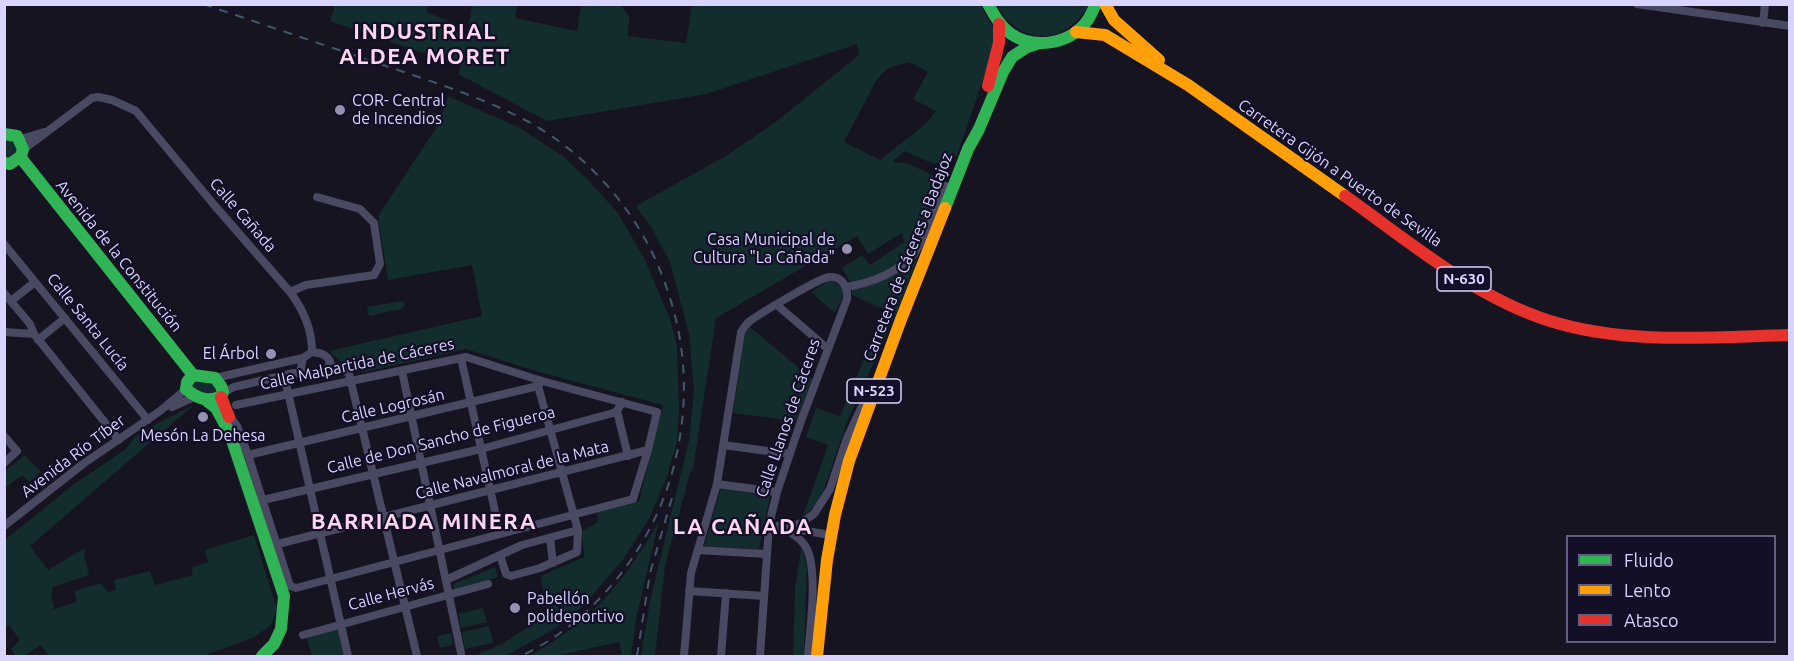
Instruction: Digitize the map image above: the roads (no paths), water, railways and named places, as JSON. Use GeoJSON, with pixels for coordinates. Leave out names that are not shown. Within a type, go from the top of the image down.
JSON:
{"type":"FeatureCollection","features":[{"type":"Feature","properties":{"kind":"main road"},"geometry":{"type":"LineString","coordinates":[[988,4],[999,24],[1018,38],[1037,44]]}},
{"type":"Feature","properties":{"kind":"main road"},"geometry":{"type":"LineString","coordinates":[[1076,33],[1088,21],[1096,4]]}},
{"type":"Feature","properties":{"kind":"main road","name":"Carretera Gijón a Puerto de Sevilla"},"geometry":{"type":"LineString","coordinates":[[1105,4],[1114,20],[1188,85]]}},
{"type":"Feature","properties":{"kind":"main road"},"geometry":{"type":"LineString","coordinates":[[968,149],[972,129],[995,62],[999,43],[999,24]]}},
{"type":"Feature","properties":{"kind":"main road","name":"N-630"},"geometry":{"type":"LineString","coordinates":[[1037,44],[1057,42],[1076,33]]}},
{"type":"Feature","properties":{"kind":"main road","name":"Carretera Gijón a Puerto de Sevilla"},"geometry":{"type":"LineString","coordinates":[[1076,33],[1105,35],[1188,85],[1457,275],[1494,297],[1532,315],[1566,326],[1609,333],[1790,335]]}},
{"type":"Feature","properties":{"kind":"main road"},"geometry":{"type":"LineString","coordinates":[[968,149],[1007,64],[1017,52],[1037,44]]}},
{"type":"Feature","properties":{"kind":"main road"},"geometry":{"type":"LineString","coordinates":[[4,134],[14,134],[14,157]]}},
{"type":"Feature","properties":{"kind":"main road","name":"Carretera de Cáceres a Badajoz"},"geometry":{"type":"LineString","coordinates":[[817,657],[829,549],[849,461],[900,322],[968,149]]}},
{"type":"Feature","properties":{"kind":"main road","name":"Avenida de la Constitución"},"geometry":{"type":"LineString","coordinates":[[14,157],[51,198],[193,375]]}},
{"type":"Feature","properties":{"kind":"main road","name":"N-523"},"geometry":{"type":"LineString","coordinates":[[810,657],[824,534],[840,471],[860,414],[900,322]]}},
{"type":"Feature","properties":{"kind":"main road"},"geometry":{"type":"LineString","coordinates":[[262,657],[280,636],[284,622],[284,596],[230,434],[216,408],[196,396],[187,382],[193,375],[215,378],[222,387],[222,395],[232,410],[290,606],[290,621],[285,638],[273,657]]}},
{"type":"Feature","properties":{"kind":"main road"},"geometry":{"type":"LineString","coordinates":[[196,396],[216,400],[222,395]]}},
{"type":"Feature","properties":{"kind":"street"},"geometry":{"type":"LineString","coordinates":[[1637,4],[1790,26]]}},
{"type":"Feature","properties":{"kind":"street"},"geometry":{"type":"LineString","coordinates":[[1763,23],[1765,4]]}},
{"type":"Feature","properties":{"kind":"street","name":"Calle Cañada"},"geometry":{"type":"LineString","coordinates":[[14,157],[92,98],[112,100],[136,111],[290,292],[304,315],[312,342],[312,352]]}},
{"type":"Feature","properties":{"kind":"street"},"geometry":{"type":"LineString","coordinates":[[684,657],[691,573],[717,484],[741,332],[750,321],[827,277],[838,279],[846,287],[876,281],[915,254],[972,129]]}},
{"type":"Feature","properties":{"kind":"street"},"geometry":{"type":"LineString","coordinates":[[290,292],[306,285],[374,275],[380,264],[374,223],[360,209],[317,197]]}},
{"type":"Feature","properties":{"kind":"street","name":"Calle Santa Lucía"},"geometry":{"type":"LineString","coordinates":[[4,244],[148,420]]}},
{"type":"Feature","properties":{"kind":"street"},"geometry":{"type":"LineString","coordinates":[[11,302],[35,282]]}},
{"type":"Feature","properties":{"kind":"street","name":"Calle Llanos de Cáceres"},"geometry":{"type":"LineString","coordinates":[[760,657],[766,554],[778,526],[777,492],[847,299],[846,287]]}},
{"type":"Feature","properties":{"kind":"street"},"geometry":{"type":"LineString","coordinates":[[4,293],[30,324],[36,337],[119,440]]}},
{"type":"Feature","properties":{"kind":"street"},"geometry":{"type":"LineString","coordinates":[[777,305],[828,349]]}},
{"type":"Feature","properties":{"kind":"street"},"geometry":{"type":"LineString","coordinates":[[4,332],[36,337],[65,318]]}},
{"type":"Feature","properties":{"kind":"street"},"geometry":{"type":"LineString","coordinates":[[312,352],[320,352],[328,356],[330,365],[327,371],[320,375],[304,374],[301,368],[303,358],[312,352]]}},
{"type":"Feature","properties":{"kind":"street","name":"Calle Malpartida de Cáceres"},"geometry":{"type":"LineString","coordinates":[[232,410],[288,394],[466,357],[540,384],[657,412],[648,450]]}},
{"type":"Feature","properties":{"kind":"street","name":"Calle Malpartida de Cáceres"},"geometry":{"type":"LineString","coordinates":[[215,378],[303,358]]}},
{"type":"Feature","properties":{"kind":"street"},"geometry":{"type":"LineString","coordinates":[[461,358],[500,534]]}},
{"type":"Feature","properties":{"kind":"street"},"geometry":{"type":"LineString","coordinates":[[330,365],[349,374],[417,657]]}},
{"type":"Feature","properties":{"kind":"street"},"geometry":{"type":"LineString","coordinates":[[402,371],[461,653]]}},
{"type":"Feature","properties":{"kind":"street","name":"Calle Malpartida de Cáceres"},"geometry":{"type":"LineString","coordinates":[[222,395],[234,387],[294,373],[304,374]]}},
{"type":"Feature","properties":{"kind":"street"},"geometry":{"type":"LineString","coordinates":[[284,375],[348,657]]}},
{"type":"Feature","properties":{"kind":"street"},"geometry":{"type":"LineString","coordinates":[[500,555],[506,574],[512,576],[578,552],[578,530],[550,430],[540,384]]}},
{"type":"Feature","properties":{"kind":"street","name":"Calle Logrosán"},"geometry":{"type":"LineString","coordinates":[[249,455],[472,403],[540,384]]}},
{"type":"Feature","properties":{"kind":"street"},"geometry":{"type":"LineString","coordinates":[[778,526],[801,523],[814,514],[831,489],[847,438],[871,389]]}},
{"type":"Feature","properties":{"kind":"street","name":"Avenida Río Tíber"},"geometry":{"type":"LineString","coordinates":[[4,526],[83,465],[160,411],[196,396]]}},
{"type":"Feature","properties":{"kind":"street"},"geometry":{"type":"LineString","coordinates":[[622,402],[617,411],[628,456]]}},
{"type":"Feature","properties":{"kind":"street"},"geometry":{"type":"LineString","coordinates":[[232,410],[249,455],[290,586],[296,588],[633,499],[648,450]]}},
{"type":"Feature","properties":{"kind":"street","name":"Calle de Don Sancho de Figueroa"},"geometry":{"type":"LineString","coordinates":[[263,500],[481,449],[617,411]]}},
{"type":"Feature","properties":{"kind":"street"},"geometry":{"type":"LineString","coordinates":[[4,436],[11,457]]}},
{"type":"Feature","properties":{"kind":"street"},"geometry":{"type":"LineString","coordinates":[[723,445],[790,454]]}},
{"type":"Feature","properties":{"kind":"street"},"geometry":{"type":"LineString","coordinates":[[4,450],[11,457]]}},
{"type":"Feature","properties":{"kind":"street","name":"Calle Navalmoral de la Mata"},"geometry":{"type":"LineString","coordinates":[[278,544],[648,450]]}},
{"type":"Feature","properties":{"kind":"street"},"geometry":{"type":"LineString","coordinates":[[824,534],[828,531],[849,461]]}},
{"type":"Feature","properties":{"kind":"street"},"geometry":{"type":"LineString","coordinates":[[717,484],[777,492]]}},
{"type":"Feature","properties":{"kind":"street"},"geometry":{"type":"LineString","coordinates":[[778,526],[824,534]]}},
{"type":"Feature","properties":{"kind":"street"},"geometry":{"type":"LineString","coordinates":[[778,526],[801,541],[807,549],[811,566],[810,657]]}},
{"type":"Feature","properties":{"kind":"street"},"geometry":{"type":"LineString","coordinates":[[446,580],[522,545],[578,530]]}},
{"type":"Feature","properties":{"kind":"street"},"geometry":{"type":"LineString","coordinates":[[818,635],[820,585],[826,538],[824,534]]}},
{"type":"Feature","properties":{"kind":"street"},"geometry":{"type":"LineString","coordinates":[[550,538],[553,563]]}},
{"type":"Feature","properties":{"kind":"street"},"geometry":{"type":"LineString","coordinates":[[698,550],[766,554]]}},
{"type":"Feature","properties":{"kind":"street","name":"Calle Hervás"},"geometry":{"type":"LineString","coordinates":[[303,635],[488,584]]}},
{"type":"Feature","properties":{"kind":"street"},"geometry":{"type":"LineString","coordinates":[[689,591],[764,596]]}},
{"type":"Feature","properties":{"kind":"street"},"geometry":{"type":"LineString","coordinates":[[721,657],[726,593]]}},
{"type":"Feature","properties":{"kind":"railway"},"geometry":{"type":"LineString","coordinates":[[203,4],[456,90],[529,122],[574,153],[595,172],[630,215],[645,238],[657,263],[673,309],[684,372],[680,436],[667,488],[655,518],[621,574],[575,621],[549,641],[521,656]]}},
{"type":"Feature","properties":{"kind":"railway"},"geometry":{"type":"LineString","coordinates":[[637,656],[650,573],[674,491]]}},
{"type":"Feature","properties":{"kind":"place","name":"COR- Central de Incendios"},"geometry":{"type":"Point","coordinates":[340,110]}},
{"type":"Feature","properties":{"kind":"place","name":"Casa Municipal de Cultura \"La Cañada\""},"geometry":{"type":"Point","coordinates":[847,249]}},
{"type":"Feature","properties":{"kind":"place","name":"El Árbol"},"geometry":{"type":"Point","coordinates":[271,354]}},
{"type":"Feature","properties":{"kind":"place","name":"Mesón La Dehesa"},"geometry":{"type":"Point","coordinates":[203,417]}},
{"type":"Feature","properties":{"kind":"place","name":"Pabellón polideportivo"},"geometry":{"type":"Point","coordinates":[515,608]}},
{"type":"Feature","properties":{"kind":"district","name":"INDUSTRIAL ALDEA MORET"},"geometry":{"type":"Point","coordinates":[425,44]}},
{"type":"Feature","properties":{"kind":"district","name":"BARRIADA MINERA"},"geometry":{"type":"Point","coordinates":[424,522]}},
{"type":"Feature","properties":{"kind":"district","name":"LA CAÑADA"},"geometry":{"type":"Point","coordinates":[743,527]}}]}
